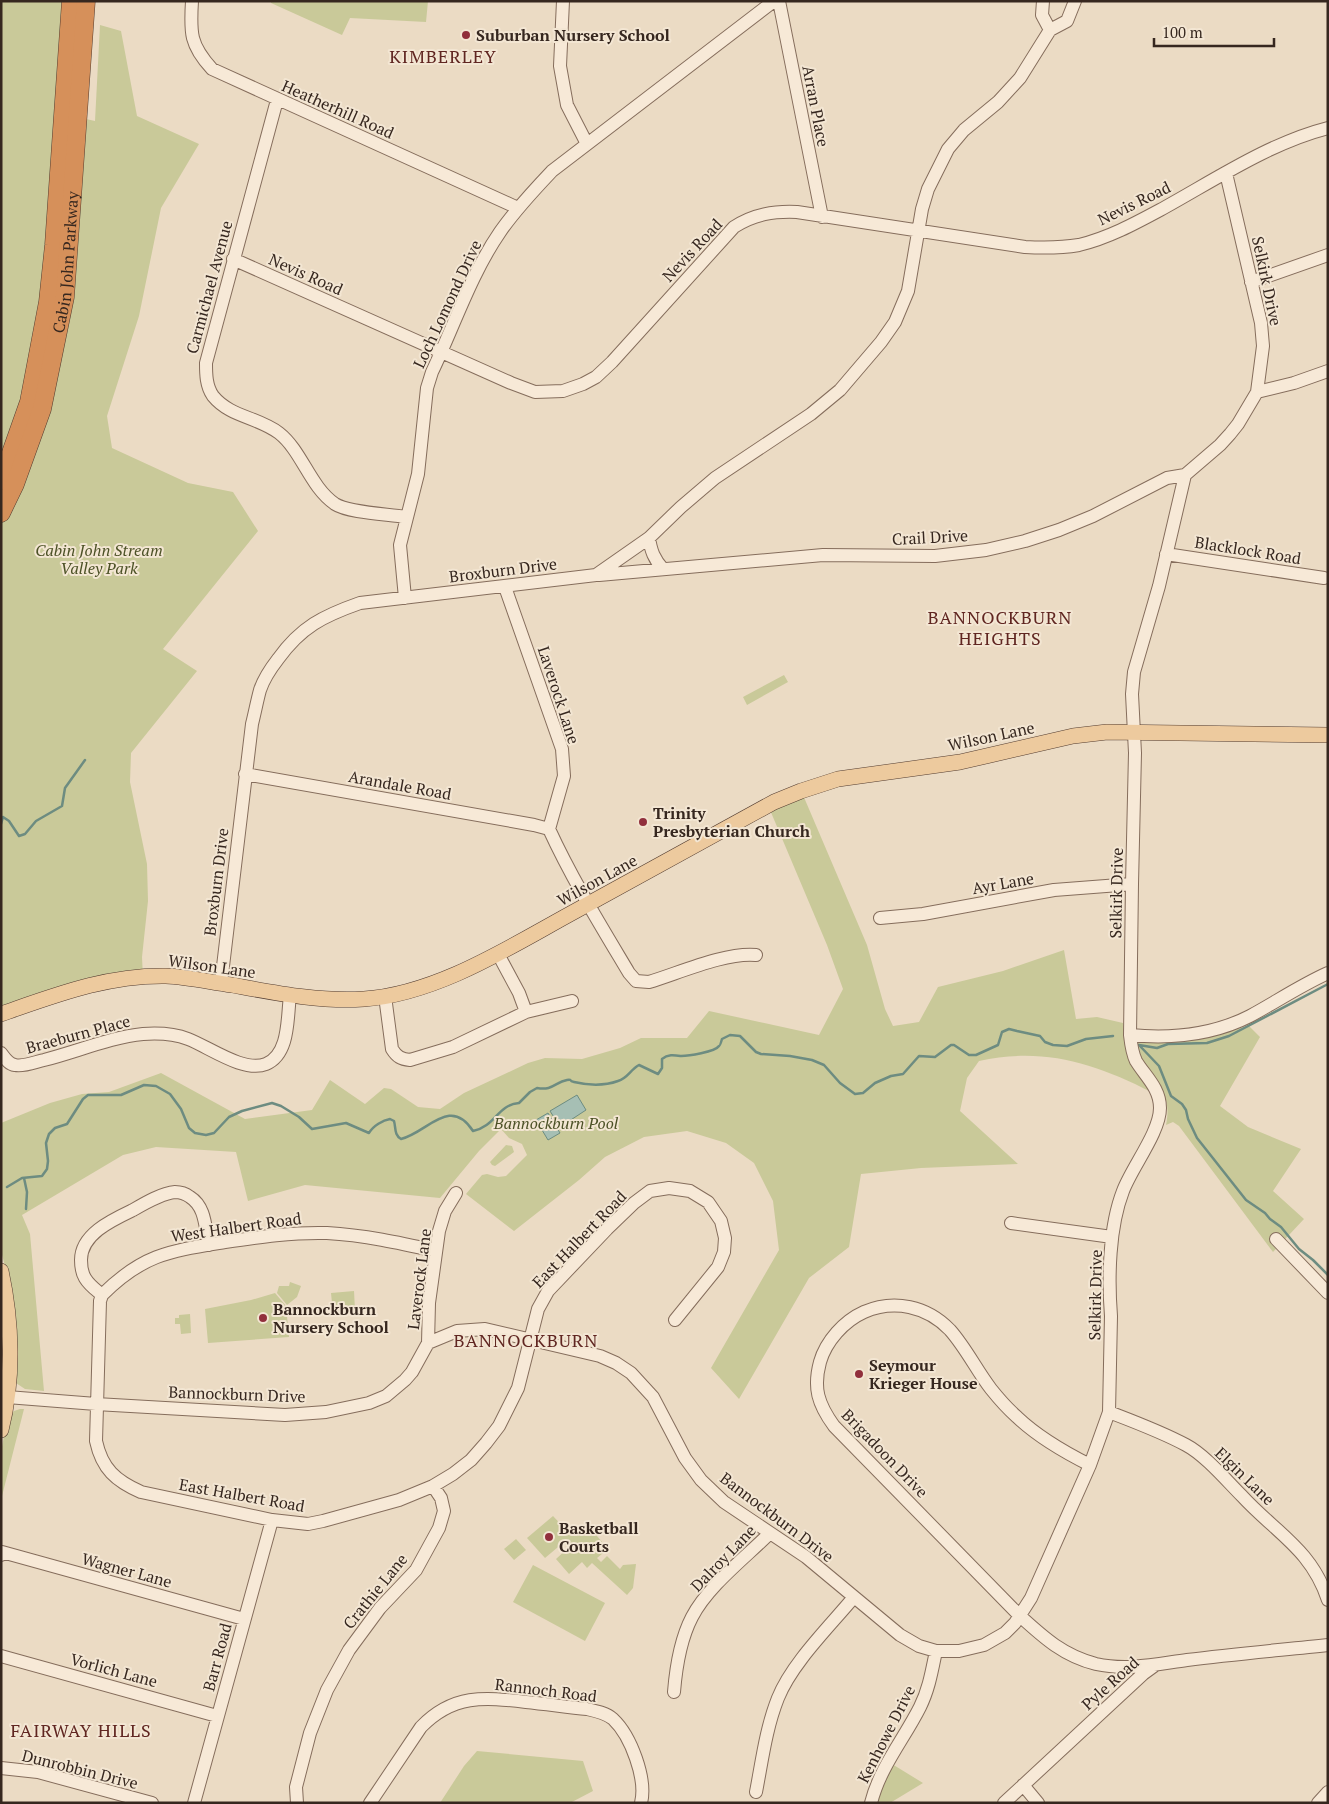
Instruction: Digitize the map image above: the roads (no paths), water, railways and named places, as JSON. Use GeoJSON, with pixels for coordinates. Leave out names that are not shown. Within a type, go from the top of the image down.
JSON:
{"type":"FeatureCollection","features":[{"type":"Feature","properties":{"kind":"highway","name":"Cabin John Parkway"},"geometry":{"type":"LineString","coordinates":[[1,481],[29,402],[48,302],[55,235],[71,1]]}},
{"type":"Feature","properties":{"kind":"highway","name":"Cabin John Parkway"},"geometry":{"type":"LineString","coordinates":[[1,513],[15,484],[42,409],[65,297],[86,1]]}},
{"type":"Feature","properties":{"kind":"main road","name":"Wilson Lane"},"geometry":{"type":"LineString","coordinates":[[1,1014],[67,991],[113,980],[166,976],[199,979],[290,996],[334,999],[365,999],[414,990],[498,954],[774,802],[838,779],[960,762],[1073,736],[1134,732],[1328,735]]}},
{"type":"Feature","properties":{"kind":"main road"},"geometry":{"type":"LineString","coordinates":[[1,1271],[9,1327],[7,1397],[1,1430]]}},
{"type":"Feature","properties":{"kind":"street","name":"Heatherhill Road"},"geometry":{"type":"LineString","coordinates":[[192,1],[190,25],[194,45],[200,56],[212,69],[518,208]]}},
{"type":"Feature","properties":{"kind":"street"},"geometry":{"type":"LineString","coordinates":[[563,1],[560,66],[567,105],[587,144]]}},
{"type":"Feature","properties":{"kind":"street","name":"Loch Lomond Drive"},"geometry":{"type":"LineString","coordinates":[[405,598],[400,545],[418,474],[427,388],[432,372],[482,262],[500,232],[528,195],[552,171],[774,1]]}},
{"type":"Feature","properties":{"kind":"street","name":"Arran Place"},"geometry":{"type":"LineString","coordinates":[[779,1],[822,217]]}},
{"type":"Feature","properties":{"kind":"street"},"geometry":{"type":"LineString","coordinates":[[1043,1],[1042,15],[1050,30],[1067,21],[1075,1]]}},
{"type":"Feature","properties":{"kind":"street","name":"Broxburn Drive"},"geometry":{"type":"LineString","coordinates":[[221,984],[252,724],[261,688],[269,671],[288,645],[308,626],[332,613],[360,603],[596,575],[649,538],[715,478],[812,414],[840,390],[881,342],[895,322],[908,291],[922,209],[928,189],[948,149],[964,130],[998,102],[1020,78],[1050,30]]}},
{"type":"Feature","properties":{"kind":"street","name":"Carmichael Avenue"},"geometry":{"type":"LineString","coordinates":[[277,100],[206,363],[206,380],[213,395],[228,410],[262,422],[279,433],[288,442],[323,493],[335,504],[346,508],[406,517]]}},
{"type":"Feature","properties":{"kind":"street","name":"Nevis Road"},"geometry":{"type":"LineString","coordinates":[[233,259],[511,383],[535,392],[563,391],[596,377],[612,362],[734,227],[744,221],[767,213],[790,212],[1026,247],[1052,248],[1078,245],[1124,230],[1274,147],[1328,128]]}},
{"type":"Feature","properties":{"kind":"street","name":"Selkirk Drive"},"geometry":{"type":"LineString","coordinates":[[1020,1616],[1031,1598],[1090,1465],[1109,1412],[1112,1237],[1123,1192],[1152,1134],[1160,1109],[1156,1091],[1133,1055],[1130,1035],[1135,753],[1132,694],[1134,672],[1185,475],[1230,434],[1257,392],[1263,346],[1261,323],[1226,173]]}},
{"type":"Feature","properties":{"kind":"street"},"geometry":{"type":"LineString","coordinates":[[1251,282],[1328,255]]}},
{"type":"Feature","properties":{"kind":"street"},"geometry":{"type":"LineString","coordinates":[[1257,392],[1294,383],[1328,371]]}},
{"type":"Feature","properties":{"kind":"street","name":"Crail Drive"},"geometry":{"type":"LineString","coordinates":[[596,575],[823,555],[935,556],[986,550],[1025,541],[1059,530],[1093,516],[1167,478],[1185,475]]}},
{"type":"Feature","properties":{"kind":"street"},"geometry":{"type":"LineString","coordinates":[[649,538],[651,552],[663,569]]}},
{"type":"Feature","properties":{"kind":"street","name":"Blacklock Road"},"geometry":{"type":"LineString","coordinates":[[1166,554],[1324,578]]}},
{"type":"Feature","properties":{"kind":"street","name":"Laverock Lane"},"geometry":{"type":"LineString","coordinates":[[505,587],[562,749],[564,776],[549,829]]}},
{"type":"Feature","properties":{"kind":"street","name":"Arandale Road"},"geometry":{"type":"LineString","coordinates":[[245,774],[549,829]]}},
{"type":"Feature","properties":{"kind":"street"},"geometry":{"type":"LineString","coordinates":[[549,829],[562,858],[588,905],[629,973],[636,981],[649,982],[730,956],[756,955]]}},
{"type":"Feature","properties":{"kind":"street","name":"Ayr Lane"},"geometry":{"type":"LineString","coordinates":[[880,918],[923,914],[1054,890],[1132,884]]}},
{"type":"Feature","properties":{"kind":"street"},"geometry":{"type":"LineString","coordinates":[[498,954],[519,993],[526,1012]]}},
{"type":"Feature","properties":{"kind":"street"},"geometry":{"type":"LineString","coordinates":[[1130,1035],[1157,1038],[1212,1031],[1249,1016],[1328,973]]}},
{"type":"Feature","properties":{"kind":"street","name":"Braeburn Place"},"geometry":{"type":"LineString","coordinates":[[1,1053],[10,1064],[24,1065],[127,1036],[145,1034],[170,1035],[187,1038],[238,1062],[249,1065],[265,1064],[277,1056],[283,1045],[290,996]]}},
{"type":"Feature","properties":{"kind":"street"},"geometry":{"type":"LineString","coordinates":[[385,996],[392,1050],[396,1056],[410,1060],[453,1047],[482,1035],[526,1012],[572,1001]]}},
{"type":"Feature","properties":{"kind":"street","name":"East Halbert Road"},"geometry":{"type":"LineString","coordinates":[[96,1404],[96,1441],[98,1451],[108,1469],[123,1484],[141,1492],[272,1520],[301,1524],[314,1523],[398,1500],[433,1486],[454,1474],[471,1460],[499,1426],[518,1388],[538,1309],[548,1291],[634,1203],[650,1191],[669,1188],[690,1191],[708,1202],[721,1221],[725,1238],[724,1252],[718,1268],[675,1320]]}},
{"type":"Feature","properties":{"kind":"street"},"geometry":{"type":"LineString","coordinates":[[96,1404],[102,1295],[84,1278],[81,1266],[81,1252],[84,1244],[89,1238],[118,1217],[142,1205],[176,1192],[192,1198],[202,1208],[209,1245]]}},
{"type":"Feature","properties":{"kind":"street","name":"Laverock Lane"},"geometry":{"type":"LineString","coordinates":[[428,1343],[428,1315],[439,1231],[445,1211],[456,1193]]}},
{"type":"Feature","properties":{"kind":"street"},"geometry":{"type":"LineString","coordinates":[[1012,1223],[1112,1237]]}},
{"type":"Feature","properties":{"kind":"street","name":"West Halbert Road"},"geometry":{"type":"LineString","coordinates":[[102,1295],[118,1279],[148,1260],[177,1250],[280,1235],[327,1233],[358,1236],[436,1251]]}},
{"type":"Feature","properties":{"kind":"street"},"geometry":{"type":"LineString","coordinates":[[1276,1239],[1328,1293]]}},
{"type":"Feature","properties":{"kind":"street","name":"Brigadoon Drive"},"geometry":{"type":"LineString","coordinates":[[1090,1465],[1056,1448],[1018,1418],[992,1390],[950,1330],[931,1314],[910,1306],[876,1307],[853,1317],[836,1333],[822,1358],[816,1378],[819,1401],[834,1426],[1020,1616],[1046,1640],[1062,1651],[1097,1664],[1122,1667],[1156,1664]]}},
{"type":"Feature","properties":{"kind":"street","name":"Bannockburn Drive"},"geometry":{"type":"LineString","coordinates":[[7,1397],[285,1415],[326,1412],[369,1403],[386,1396],[412,1372],[428,1343],[457,1331],[485,1329],[600,1356],[616,1363],[631,1373],[653,1397],[685,1458],[701,1480],[724,1502],[806,1557],[900,1635],[920,1646],[936,1651],[959,1652],[984,1645],[1006,1632],[1020,1616]]}},
{"type":"Feature","properties":{"kind":"street","name":"Elgin Lane"},"geometry":{"type":"LineString","coordinates":[[1109,1412],[1188,1446],[1222,1475],[1301,1551],[1314,1568],[1328,1600]]}},
{"type":"Feature","properties":{"kind":"street","name":"Crathie Lane"},"geometry":{"type":"LineString","coordinates":[[296,1803],[296,1787],[310,1733],[327,1690],[349,1650],[380,1608],[416,1570],[440,1528],[444,1511],[440,1498],[433,1486]]}},
{"type":"Feature","properties":{"kind":"street","name":"Barr Road"},"geometry":{"type":"LineString","coordinates":[[194,1803],[272,1520]]}},
{"type":"Feature","properties":{"kind":"street","name":"Dalroy Lane"},"geometry":{"type":"LineString","coordinates":[[674,1692],[682,1644],[692,1616],[712,1590],[770,1533]]}},
{"type":"Feature","properties":{"kind":"street","name":"Wagner Lane"},"geometry":{"type":"LineString","coordinates":[[2,1554],[244,1619]]}},
{"type":"Feature","properties":{"kind":"street"},"geometry":{"type":"LineString","coordinates":[[756,1792],[769,1728],[778,1698],[800,1662],[854,1597]]}},
{"type":"Feature","properties":{"kind":"street","name":"Pyle Road"},"geometry":{"type":"LineString","coordinates":[[1004,1803],[1142,1674],[1156,1664],[1328,1645]]}},
{"type":"Feature","properties":{"kind":"street","name":"Kenhowe Drive"},"geometry":{"type":"LineString","coordinates":[[871,1803],[886,1763],[922,1704],[930,1680],[936,1651]]}},
{"type":"Feature","properties":{"kind":"street","name":"Vorlich Lane"},"geometry":{"type":"LineString","coordinates":[[1,1656],[217,1716]]}},
{"type":"Feature","properties":{"kind":"street","name":"Rannoch Road"},"geometry":{"type":"LineString","coordinates":[[370,1803],[421,1727],[429,1719],[451,1705],[490,1698],[587,1709],[612,1718],[629,1740],[642,1781],[643,1793],[640,1803]]}},
{"type":"Feature","properties":{"kind":"street","name":"Dunrobbin Drive"},"geometry":{"type":"LineString","coordinates":[[1,1768],[38,1772],[152,1803]]}},
{"type":"Feature","properties":{"kind":"street"},"geometry":{"type":"LineString","coordinates":[[1023,1785],[1038,1803]]}},
{"type":"Feature","properties":{"kind":"street"},"geometry":{"type":"LineString","coordinates":[[1318,1803],[1328,1792]]}},
{"type":"Feature","properties":{"kind":"waterway"},"geometry":{"type":"LineString","coordinates":[[1,824],[3,817],[9,821],[19,836],[25,834],[36,821],[62,806],[65,788],[85,760]]}},
{"type":"Feature","properties":{"kind":"waterway"},"geometry":{"type":"LineString","coordinates":[[1139,1045],[1157,1048],[1168,1044],[1207,1043],[1229,1036],[1328,984]]}},
{"type":"Feature","properties":{"kind":"waterway"},"geometry":{"type":"LineString","coordinates":[[7,1187],[22,1178],[42,1176],[47,1169],[46,1143],[49,1134],[55,1128],[67,1124],[83,1099],[88,1095],[121,1095],[144,1085],[156,1086],[170,1094],[181,1109],[189,1128],[195,1133],[206,1135],[214,1133],[229,1117],[242,1111],[272,1103],[299,1117],[312,1129],[346,1123],[369,1133],[378,1124],[390,1119],[394,1121],[396,1133],[401,1139],[447,1116],[456,1116],[464,1121],[473,1131],[487,1125],[501,1111],[519,1103],[537,1088],[547,1088],[563,1081],[570,1080],[590,1084],[613,1083],[624,1078],[639,1065],[658,1074],[662,1068],[662,1059],[664,1057],[695,1054],[712,1050],[719,1046],[722,1039],[730,1035],[740,1036],[756,1052],[761,1054],[790,1056],[812,1060],[824,1065],[840,1083],[855,1094],[863,1093],[875,1083],[891,1076],[903,1074],[919,1056],[935,1057],[951,1045],[969,1055],[976,1055],[998,1045],[1002,1032],[1009,1029],[1040,1036],[1045,1042],[1053,1045],[1067,1046],[1086,1039],[1113,1036]]}},
{"type":"Feature","properties":{"kind":"waterway"},"geometry":{"type":"LineString","coordinates":[[1139,1045],[1159,1066],[1171,1096],[1182,1104],[1186,1110],[1197,1138],[1246,1200],[1281,1227],[1299,1249],[1328,1275]]}},
{"type":"Feature","properties":{"kind":"waterway"},"geometry":{"type":"LineString","coordinates":[[24,1178],[27,1192],[26,1209]]}},
{"type":"Feature","properties":{"kind":"place","name":"Suburban Nursery School"},"geometry":{"type":"Point","coordinates":[466,35]}},
{"type":"Feature","properties":{"kind":"place","name":"Trinity Presbyterian Church"},"geometry":{"type":"Point","coordinates":[643,822]}},
{"type":"Feature","properties":{"kind":"place","name":"Bannockburn Nursery School"},"geometry":{"type":"Point","coordinates":[263,1318]}},
{"type":"Feature","properties":{"kind":"place","name":"Seymour Krieger House"},"geometry":{"type":"Point","coordinates":[859,1374]}},
{"type":"Feature","properties":{"kind":"place","name":"Basketball Courts"},"geometry":{"type":"Point","coordinates":[549,1537]}},
{"type":"Feature","properties":{"kind":"district","name":"KIMBERLEY"},"geometry":{"type":"Point","coordinates":[443,57]}},
{"type":"Feature","properties":{"kind":"district","name":"BANNOCKBURN HEIGHTS"},"geometry":{"type":"Point","coordinates":[1000,628]}},
{"type":"Feature","properties":{"kind":"district","name":"BANNOCKBURN"},"geometry":{"type":"Point","coordinates":[526,1341]}},
{"type":"Feature","properties":{"kind":"district","name":"FAIRWAY HILLS"},"geometry":{"type":"Point","coordinates":[81,1731]}},
{"type":"Feature","properties":{"kind":"park label","name":"Cabin John Stream Valley Park"},"geometry":{"type":"Point","coordinates":[99,559]}},
{"type":"Feature","properties":{"kind":"park label","name":"Bannockburn Pool"},"geometry":{"type":"Point","coordinates":[556,1123]}}]}
